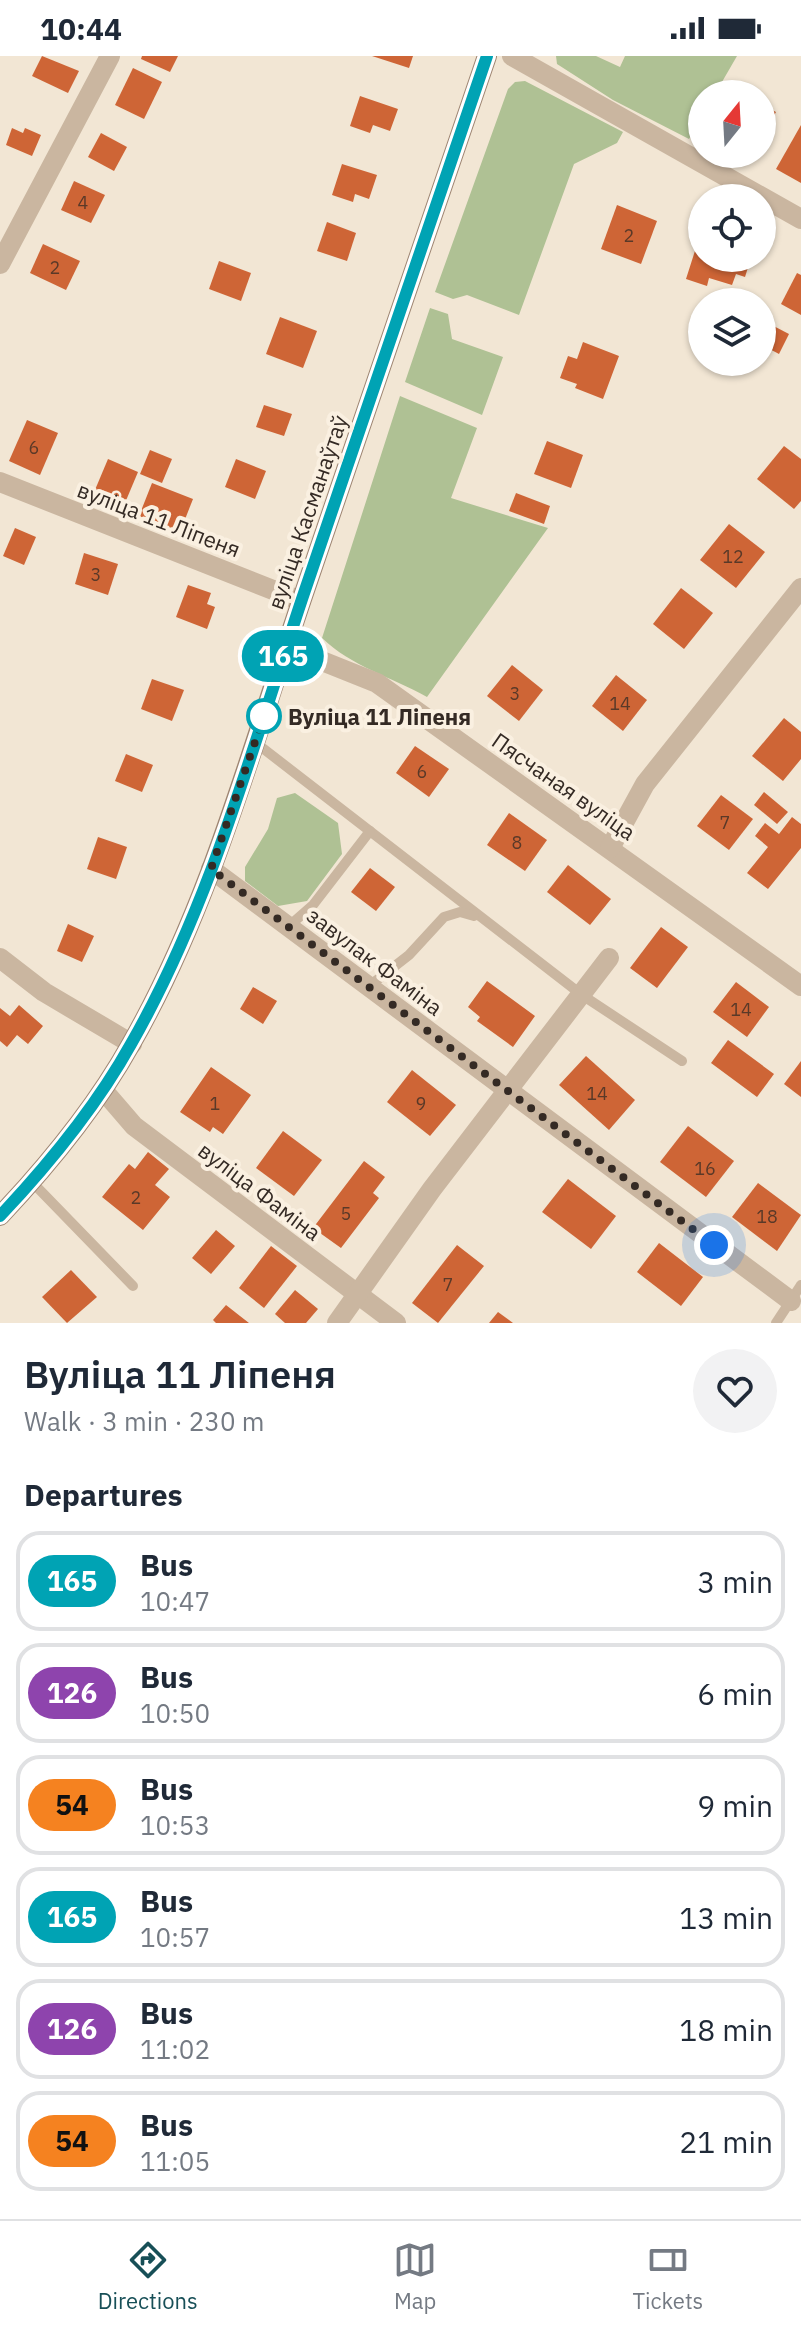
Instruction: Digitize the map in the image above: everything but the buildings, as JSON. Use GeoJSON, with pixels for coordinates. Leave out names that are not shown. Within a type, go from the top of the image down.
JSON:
{"type":"FeatureCollection","features":[{"type":"Feature","properties":{"kind":"main road","name":"вуліца Касманаўтаў"},"geometry":{"type":"LineString","coordinates":[[0,1216],[32,1182],[103,1090],[132,1044],[177,953],[256,743],[301,601],[487,56]]}},
{"type":"Feature","properties":{"kind":"street"},"geometry":{"type":"LineString","coordinates":[[0,264],[110,56]]}},
{"type":"Feature","properties":{"kind":"street"},"geometry":{"type":"LineString","coordinates":[[512,56],[801,219]]}},
{"type":"Feature","properties":{"kind":"street","name":"вуліца 11 Ліпеня"},"geometry":{"type":"LineString","coordinates":[[0,482],[301,601]]}},
{"type":"Feature","properties":{"kind":"street"},"geometry":{"type":"LineString","coordinates":[[610,848],[645,784],[801,588]]}},
{"type":"Feature","properties":{"kind":"street","name":"Пясчаная вуліца"},"geometry":{"type":"LineString","coordinates":[[287,647],[377,683],[801,986]]}},
{"type":"Feature","properties":{"kind":"street","name":"завулак Фаміна"},"geometry":{"type":"LineString","coordinates":[[211,869],[508,1094],[798,1298]]}},
{"type":"Feature","properties":{"kind":"street"},"geometry":{"type":"LineString","coordinates":[[0,958],[44,992],[132,1044]]}},
{"type":"Feature","properties":{"kind":"street"},"geometry":{"type":"LineString","coordinates":[[337,1323],[432,1189],[508,1094],[609,958]]}},
{"type":"Feature","properties":{"kind":"street","name":"вуліца Фаміна"},"geometry":{"type":"LineString","coordinates":[[103,1090],[134,1126],[396,1323]]}},
{"type":"Feature","properties":{"kind":"lane"},"geometry":{"type":"LineString","coordinates":[[256,743],[582,995],[682,1061]]}},
{"type":"Feature","properties":{"kind":"lane"},"geometry":{"type":"LineString","coordinates":[[289,926],[313,905],[370,831]]}},
{"type":"Feature","properties":{"kind":"lane"},"geometry":{"type":"LineString","coordinates":[[368,987],[409,955],[444,917],[460,912],[478,917]]}},
{"type":"Feature","properties":{"kind":"lane"},"geometry":{"type":"LineString","coordinates":[[32,1182],[133,1286]]}},
{"type":"Feature","properties":{"kind":"lane"},"geometry":{"type":"LineString","coordinates":[[776,1323],[798,1298]]}},
{"type":"Feature","properties":{"kind":"green space"},"geometry":{"type":"Polygon","coordinates":[[[556,56],[596,56],[620,67],[625,56],[737,56],[723,80],[688,80],[688,138],[613,100],[557,64],[556,56]]]}},
{"type":"Feature","properties":{"kind":"green space"},"geometry":{"type":"Polygon","coordinates":[[[525,81],[623,132],[617,143],[574,164],[519,315],[467,295],[453,299],[435,292],[508,89],[515,82],[525,81]]]}},
{"type":"Feature","properties":{"kind":"green space"},"geometry":{"type":"Polygon","coordinates":[[[430,308],[448,314],[452,339],[503,357],[482,415],[405,382],[430,308]]]}},
{"type":"Feature","properties":{"kind":"green space"},"geometry":{"type":"Polygon","coordinates":[[[400,396],[477,428],[451,498],[548,528],[427,697],[358,664],[322,638],[400,396]]]}},
{"type":"Feature","properties":{"kind":"green space"},"geometry":{"type":"Polygon","coordinates":[[[295,793],[338,823],[342,854],[307,901],[278,906],[245,881],[245,867],[268,829],[277,798],[295,793]]]}},
{"type":"Feature","properties":{"kind":"bus line","name":"165"},"geometry":{"type":"LineString","coordinates":[[0,1216],[32,1182],[103,1090],[132,1044],[177,953],[256,743],[301,601],[487,56]]}},
{"type":"Feature","properties":{"kind":"place","name":"Вуліца 11 Ліпеня"},"geometry":{"type":"Point","coordinates":[264,716]}},
{"type":"Feature","properties":{"kind":"route"},"geometry":{"type":"LineString","coordinates":[[264,716],[211,869],[714,1245]]}}]}
